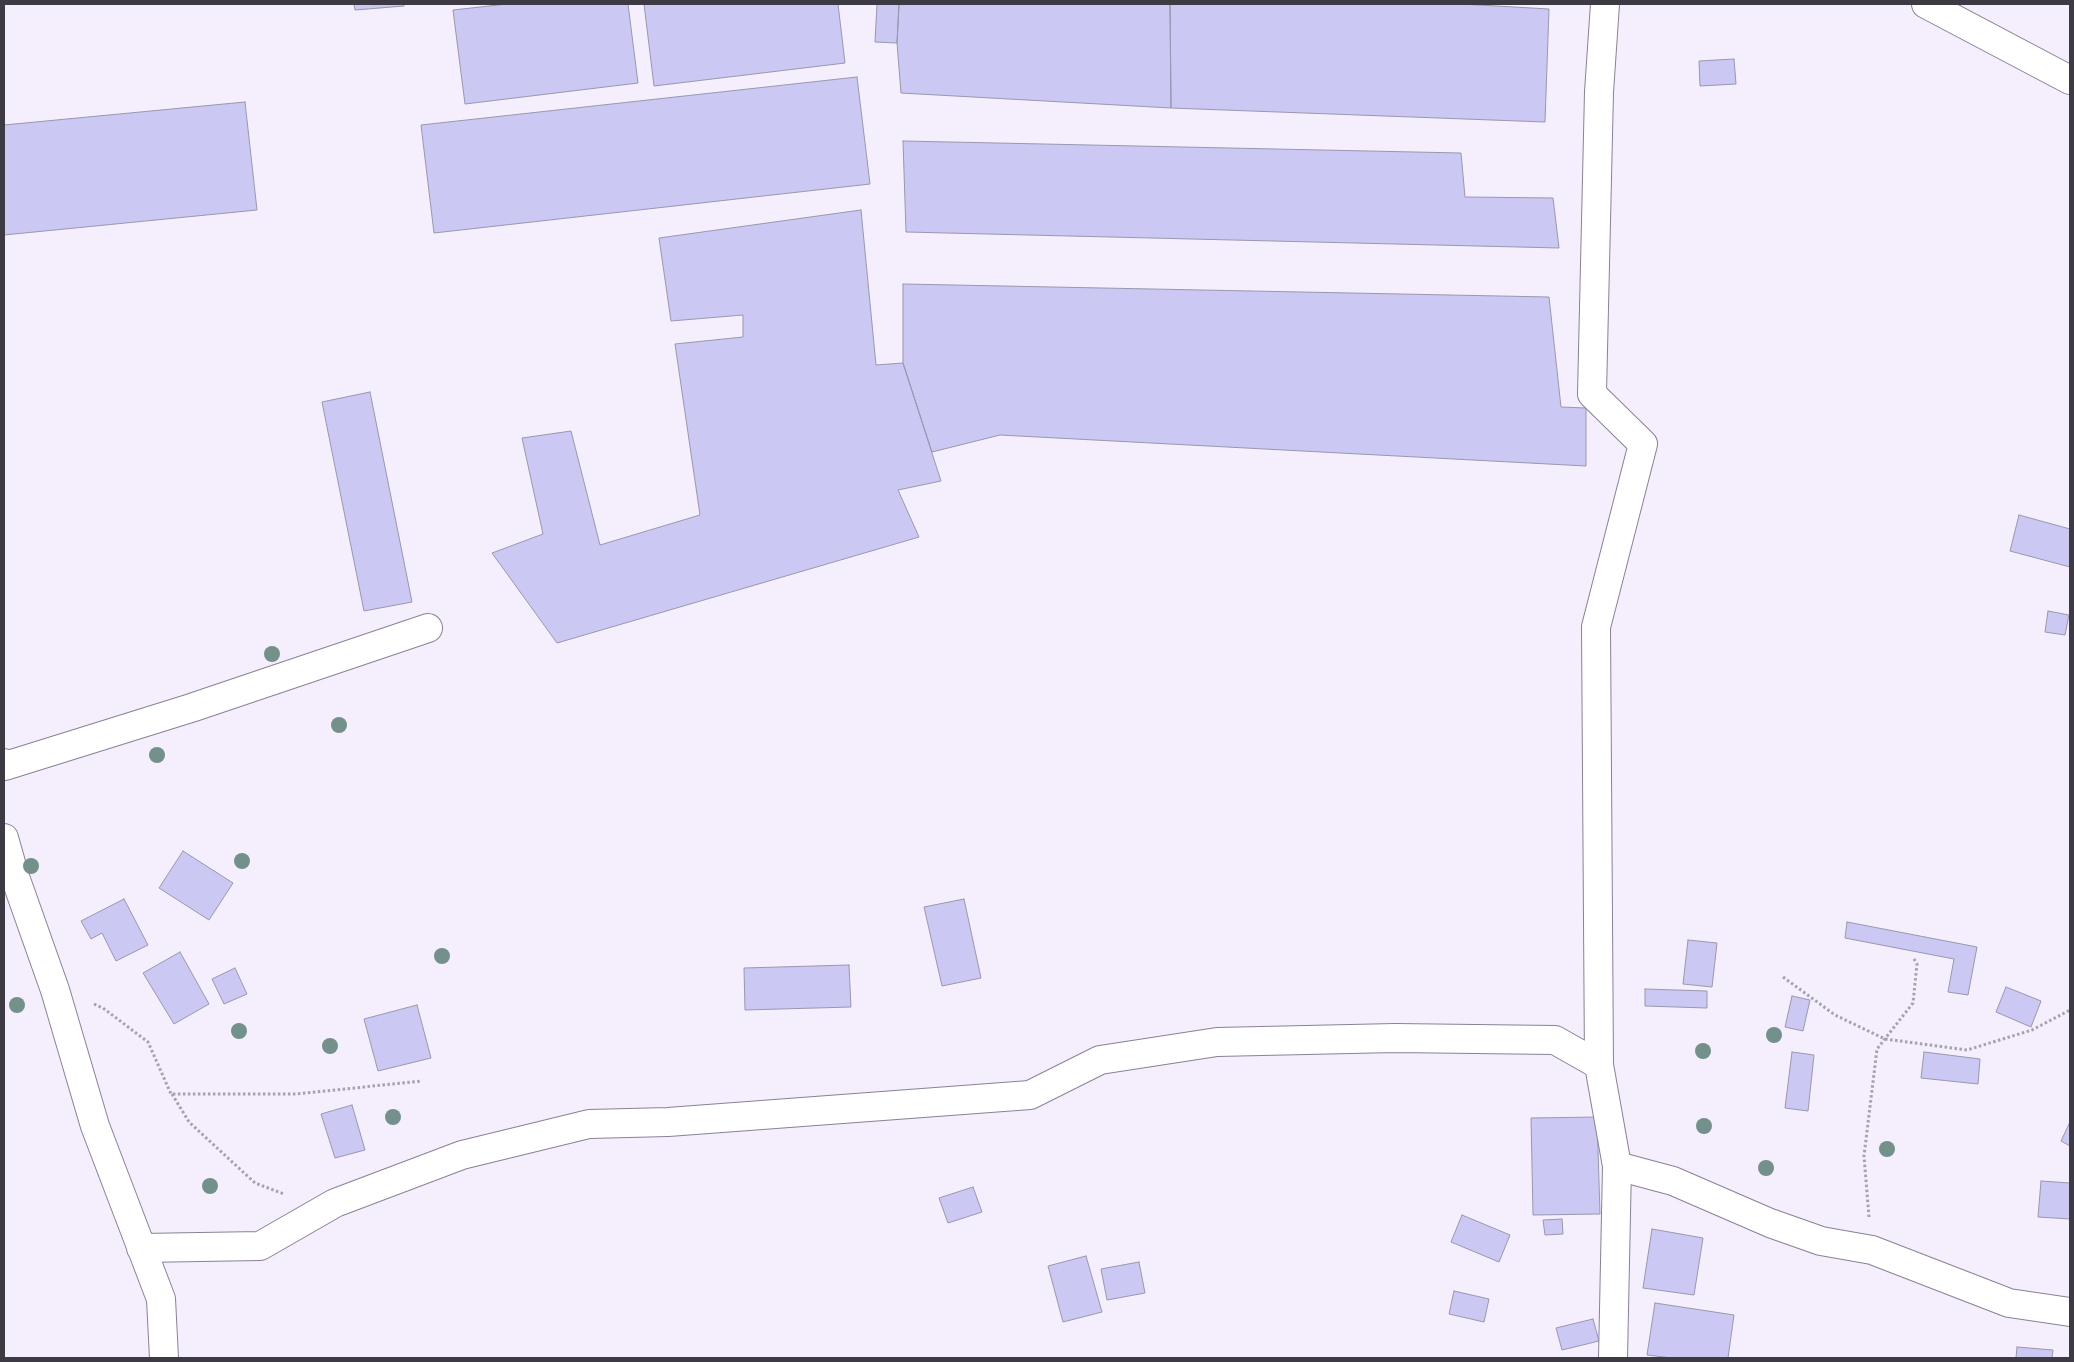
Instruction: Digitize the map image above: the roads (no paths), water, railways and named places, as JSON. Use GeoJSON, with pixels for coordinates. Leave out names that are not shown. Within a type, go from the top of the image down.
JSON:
{"type":"FeatureCollection","features":[{"type":"Feature","properties":{"kind":"street"},"geometry":{"type":"LineString","coordinates":[[1605,4],[1599,92],[1592,394],[1643,444],[1596,627],[1599,1065],[1617,1166],[1613,1358]]}},
{"type":"Feature","properties":{"kind":"street"},"geometry":{"type":"LineString","coordinates":[[1926,4],[2070,80]]}},
{"type":"Feature","properties":{"kind":"street"},"geometry":{"type":"LineString","coordinates":[[4,763],[5,766],[182,710],[428,628]]}},
{"type":"Feature","properties":{"kind":"street"},"geometry":{"type":"LineString","coordinates":[[4,838],[15,877],[55,990],[95,1126],[161,1299],[164,1358]]}},
{"type":"Feature","properties":{"kind":"street"},"geometry":{"type":"LineString","coordinates":[[140,1248],[260,1246],[335,1203],[462,1155],[589,1124],[668,1122],[1030,1095],[1100,1060],[1217,1042],[1395,1038],[1555,1040],[1599,1065]]}},
{"type":"Feature","properties":{"kind":"street"},"geometry":{"type":"LineString","coordinates":[[1617,1166],[1673,1181],[1770,1224],[1812,1238],[1872,1250],[2009,1303],[2070,1312]]}}]}
